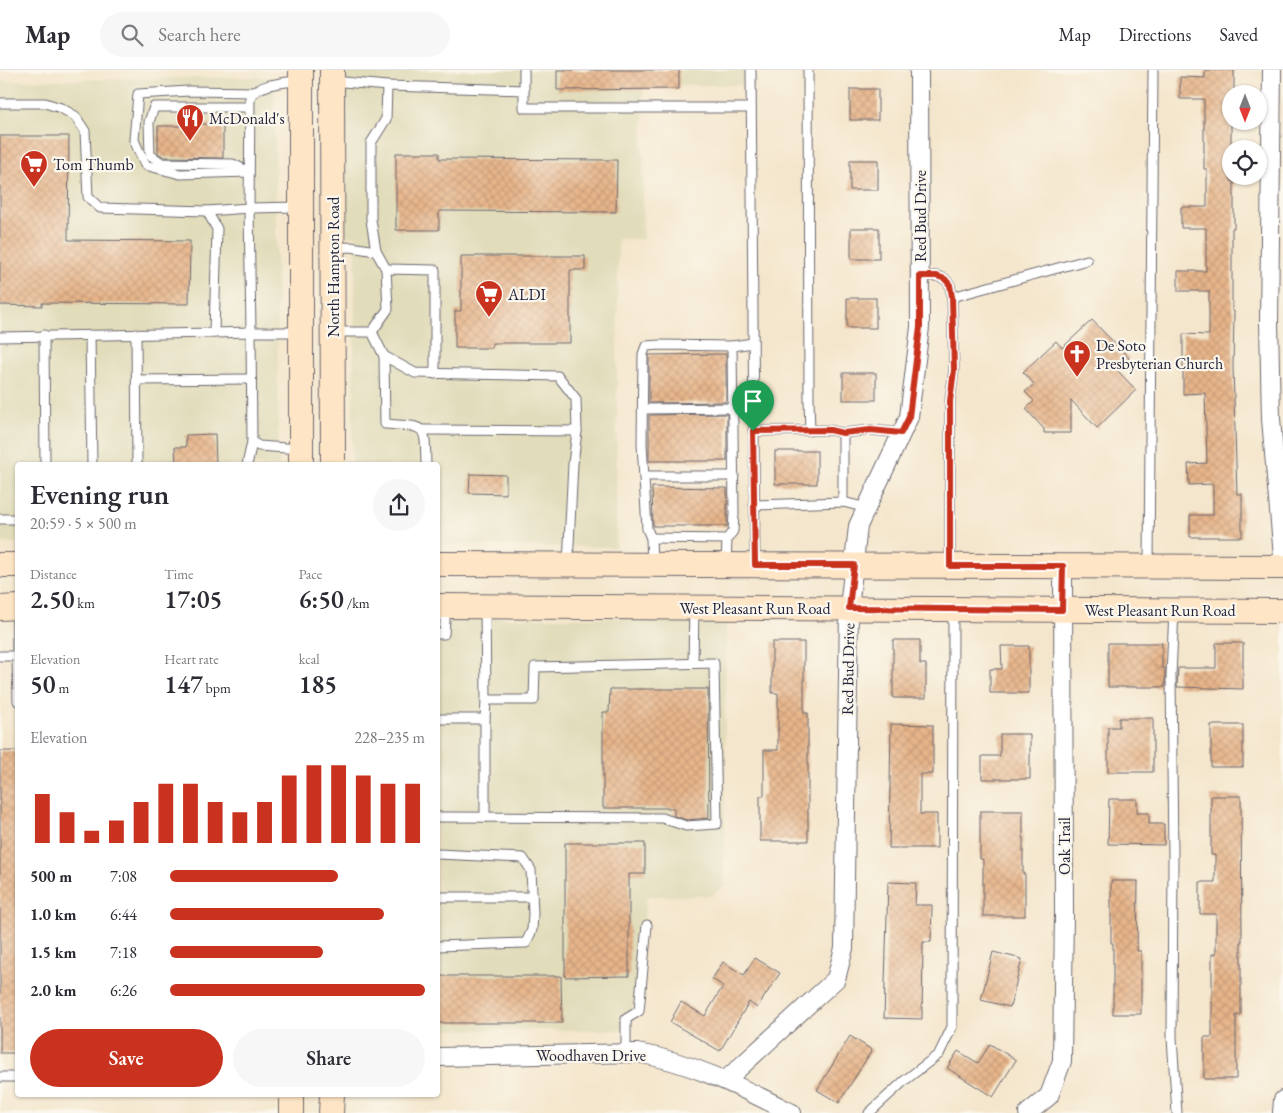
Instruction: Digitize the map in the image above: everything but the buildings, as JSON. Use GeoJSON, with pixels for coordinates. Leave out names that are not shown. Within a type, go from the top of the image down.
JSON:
{"type":"FeatureCollection","features":[{"type":"Feature","properties":{"kind":"main road"},"geometry":{"type":"LineString","coordinates":[[301,75],[332,76]]}},
{"type":"Feature","properties":{"kind":"main road","name":"North Hampton Road"},"geometry":{"type":"LineString","coordinates":[[301,75],[301,457]]}},
{"type":"Feature","properties":{"kind":"main road","name":"North Hampton Road"},"geometry":{"type":"LineString","coordinates":[[332,76],[333,462]]}},
{"type":"Feature","properties":{"kind":"main road"},"geometry":{"type":"LineString","coordinates":[[301,332],[333,332]]}},
{"type":"Feature","properties":{"kind":"main road"},"geometry":{"type":"LineString","coordinates":[[440,564],[1283,566]]}},
{"type":"Feature","properties":{"kind":"main road"},"geometry":{"type":"LineString","coordinates":[[0,565],[15,565]]}},
{"type":"Feature","properties":{"kind":"main road","name":"West Pleasant Run Road"},"geometry":{"type":"LineString","coordinates":[[442,606],[1283,611]]}},
{"type":"Feature","properties":{"kind":"main road"},"geometry":{"type":"LineString","coordinates":[[0,608],[15,608]]}},
{"type":"Feature","properties":{"kind":"main road"},"geometry":{"type":"LineString","coordinates":[[291,1097],[291,1113]]}},
{"type":"Feature","properties":{"kind":"main road"},"geometry":{"type":"LineString","coordinates":[[331,1113],[332,1097]]}},
{"type":"Feature","properties":{"kind":"street","name":"Red Bud Drive"},"geometry":{"type":"LineString","coordinates":[[726,1080],[836,979],[842,956],[844,938],[849,608],[858,526],[909,417],[920,327],[919,70]]}},
{"type":"Feature","properties":{"kind":"street"},"geometry":{"type":"LineString","coordinates":[[1272,70],[1269,322],[1270,419],[1283,557]]}},
{"type":"Feature","properties":{"kind":"street","name":"Oak Trail"},"geometry":{"type":"LineString","coordinates":[[1028,1113],[1049,1096],[1062,1061],[1064,904],[1063,566]]}},
{"type":"Feature","properties":{"kind":"street","name":"Woodhaven Drive"},"geometry":{"type":"LineString","coordinates":[[440,1057],[637,1053],[665,1058],[726,1080],[792,1113]]}},
{"type":"Feature","properties":{"kind":"street"},"geometry":{"type":"LineString","coordinates":[[1282,1113],[1283,1100]]}},
{"type":"Feature","properties":{"kind":"lane"},"geometry":{"type":"LineString","coordinates":[[524,70],[524,108],[751,108]]}},
{"type":"Feature","properties":{"kind":"lane"},"geometry":{"type":"LineString","coordinates":[[751,70],[755,565]]}},
{"type":"Feature","properties":{"kind":"lane"},"geometry":{"type":"LineString","coordinates":[[808,70],[808,400],[810,431]]}},
{"type":"Feature","properties":{"kind":"lane"},"geometry":{"type":"LineString","coordinates":[[1149,566],[1153,70]]}},
{"type":"Feature","properties":{"kind":"lane"},"geometry":{"type":"LineString","coordinates":[[249,172],[180,174],[145,165],[134,140],[138,94],[189,91],[253,92],[301,75]]}},
{"type":"Feature","properties":{"kind":"lane"},"geometry":{"type":"LineString","coordinates":[[332,76],[387,86],[524,90]]}},
{"type":"Feature","properties":{"kind":"lane"},"geometry":{"type":"LineString","coordinates":[[372,332],[388,309],[386,269],[376,251],[370,220],[372,143],[386,119],[387,86]]}},
{"type":"Feature","properties":{"kind":"lane"},"geometry":{"type":"LineString","coordinates":[[248,462],[252,442],[249,107],[250,97],[253,92]]}},
{"type":"Feature","properties":{"kind":"lane"},"geometry":{"type":"LineString","coordinates":[[0,103],[45,104],[61,108],[76,116],[85,131],[88,197],[100,208],[207,211],[301,207]]}},
{"type":"Feature","properties":{"kind":"lane"},"geometry":{"type":"LineString","coordinates":[[249,107],[154,107],[149,122],[150,155],[162,163],[233,164],[249,172]]}},
{"type":"Feature","properties":{"kind":"lane"},"geometry":{"type":"LineString","coordinates":[[207,211],[217,229],[214,333]]}},
{"type":"Feature","properties":{"kind":"lane"},"geometry":{"type":"LineString","coordinates":[[333,248],[351,247],[376,251]]}},
{"type":"Feature","properties":{"kind":"lane"},"geometry":{"type":"LineString","coordinates":[[952,297],[1087,260]]}},
{"type":"Feature","properties":{"kind":"lane"},"geometry":{"type":"LineString","coordinates":[[386,269],[435,270],[435,374]]}},
{"type":"Feature","properties":{"kind":"lane"},"geometry":{"type":"LineString","coordinates":[[920,276],[937,276],[945,279],[950,285],[952,297],[954,370],[950,401],[950,566]]}},
{"type":"Feature","properties":{"kind":"lane"},"geometry":{"type":"LineString","coordinates":[[0,336],[301,332]]}},
{"type":"Feature","properties":{"kind":"lane"},"geometry":{"type":"LineString","coordinates":[[333,332],[372,332]]}},
{"type":"Feature","properties":{"kind":"lane"},"geometry":{"type":"LineString","coordinates":[[372,332],[384,356],[386,424],[414,426],[422,430],[577,431]]}},
{"type":"Feature","properties":{"kind":"lane"},"geometry":{"type":"LineString","coordinates":[[136,334],[137,462]]}},
{"type":"Feature","properties":{"kind":"lane"},"geometry":{"type":"LineString","coordinates":[[44,335],[46,462]]}},
{"type":"Feature","properties":{"kind":"lane"},"geometry":{"type":"LineString","coordinates":[[90,335],[92,462]]}},
{"type":"Feature","properties":{"kind":"lane"},"geometry":{"type":"LineString","coordinates":[[652,565],[651,538],[646,529],[642,354],[646,346],[732,346],[753,343]]}},
{"type":"Feature","properties":{"kind":"lane"},"geometry":{"type":"LineString","coordinates":[[726,565],[727,539],[733,531],[734,408],[732,346]]}},
{"type":"Feature","properties":{"kind":"lane"},"geometry":{"type":"LineString","coordinates":[[384,356],[415,373],[558,376],[576,399],[577,431],[573,464],[568,564]]}},
{"type":"Feature","properties":{"kind":"lane"},"geometry":{"type":"LineString","coordinates":[[137,380],[251,379]]}},
{"type":"Feature","properties":{"kind":"lane"},"geometry":{"type":"LineString","coordinates":[[643,408],[734,408]]}},
{"type":"Feature","properties":{"kind":"lane"},"geometry":{"type":"LineString","coordinates":[[422,430],[425,436],[426,462]]}},
{"type":"Feature","properties":{"kind":"lane"},"geometry":{"type":"LineString","coordinates":[[753,431],[830,430],[843,433],[871,430],[901,433]]}},
{"type":"Feature","properties":{"kind":"lane"},"geometry":{"type":"LineString","coordinates":[[843,433],[844,502]]}},
{"type":"Feature","properties":{"kind":"lane"},"geometry":{"type":"LineString","coordinates":[[252,442],[259,446],[301,457]]}},
{"type":"Feature","properties":{"kind":"lane"},"geometry":{"type":"LineString","coordinates":[[644,476],[734,476]]}},
{"type":"Feature","properties":{"kind":"lane"},"geometry":{"type":"LineString","coordinates":[[754,505],[844,502],[866,508]]}},
{"type":"Feature","properties":{"kind":"lane"},"geometry":{"type":"LineString","coordinates":[[0,519],[15,519]]}},
{"type":"Feature","properties":{"kind":"lane"},"geometry":{"type":"LineString","coordinates":[[651,538],[727,539]]}},
{"type":"Feature","properties":{"kind":"lane"},"geometry":{"type":"LineString","coordinates":[[440,634],[444,634],[442,606]]}},
{"type":"Feature","properties":{"kind":"lane"},"geometry":{"type":"LineString","coordinates":[[485,606],[486,817]]}},
{"type":"Feature","properties":{"kind":"lane"},"geometry":{"type":"LineString","coordinates":[[693,662],[694,608]]}},
{"type":"Feature","properties":{"kind":"lane"},"geometry":{"type":"LineString","coordinates":[[868,1113],[904,1081],[939,1054],[952,1027],[954,609]]}},
{"type":"Feature","properties":{"kind":"lane"},"geometry":{"type":"LineString","coordinates":[[1174,611],[1171,674],[1173,837],[1172,1038],[1177,1113]]}},
{"type":"Feature","properties":{"kind":"lane"},"geometry":{"type":"LineString","coordinates":[[0,656],[15,656]]}},
{"type":"Feature","properties":{"kind":"lane"},"geometry":{"type":"LineString","coordinates":[[440,817],[662,818],[686,826],[717,824],[714,663],[535,667],[534,700],[486,700]]}},
{"type":"Feature","properties":{"kind":"lane"},"geometry":{"type":"LineString","coordinates":[[440,719],[485,719]]}},
{"type":"Feature","properties":{"kind":"lane"},"geometry":{"type":"LineString","coordinates":[[440,854],[523,858],[531,870],[532,897],[532,930],[526,943],[440,946]]}},
{"type":"Feature","properties":{"kind":"lane"},"geometry":{"type":"LineString","coordinates":[[440,897],[532,897]]}},
{"type":"Feature","properties":{"kind":"lane"},"geometry":{"type":"LineString","coordinates":[[626,1053],[626,1020],[639,1011],[648,925]]}},
{"type":"Feature","properties":{"kind":"lane"},"geometry":{"type":"LineString","coordinates":[[0,1077],[15,1077]]}},
{"type":"Feature","properties":{"kind":"shaded area"},"geometry":{"type":"Polygon","coordinates":[[[345,70],[756,70],[755,85],[643,85],[643,239],[618,239],[616,547],[440,545],[440,462],[352,462],[356,236],[346,236],[345,70]]]}},
{"type":"Feature","properties":{"kind":"shaded area"},"geometry":{"type":"Polygon","coordinates":[[[274,77],[279,462],[15,462],[15,543],[0,543],[0,81],[274,77]]]}},
{"type":"Feature","properties":{"kind":"shaded area"},"geometry":{"type":"Polygon","coordinates":[[[440,618],[726,618],[724,886],[711,896],[647,896],[631,1030],[440,1030],[440,618]]]}},
{"type":"Feature","properties":{"kind":"place","name":"McDonald's"},"geometry":{"type":"Point","coordinates":[190,142]}},
{"type":"Feature","properties":{"kind":"place","name":"Tom Thumb"},"geometry":{"type":"Point","coordinates":[34,188]}},
{"type":"Feature","properties":{"kind":"place","name":"ALDI"},"geometry":{"type":"Point","coordinates":[489,318]}},
{"type":"Feature","properties":{"kind":"place","name":"De Soto Presbyterian Church"},"geometry":{"type":"Point","coordinates":[1077,378]}},
{"type":"Feature","properties":{"kind":"route"},"geometry":{"type":"LineString","coordinates":[[920,276],[937,276],[945,279],[950,285],[952,297],[954,370],[950,401],[950,566],[1063,566],[1062,610],[849,608],[854,565],[755,565],[753,431],[830,430],[843,433],[871,430],[901,433],[909,417],[920,327],[920,276]]}}]}
